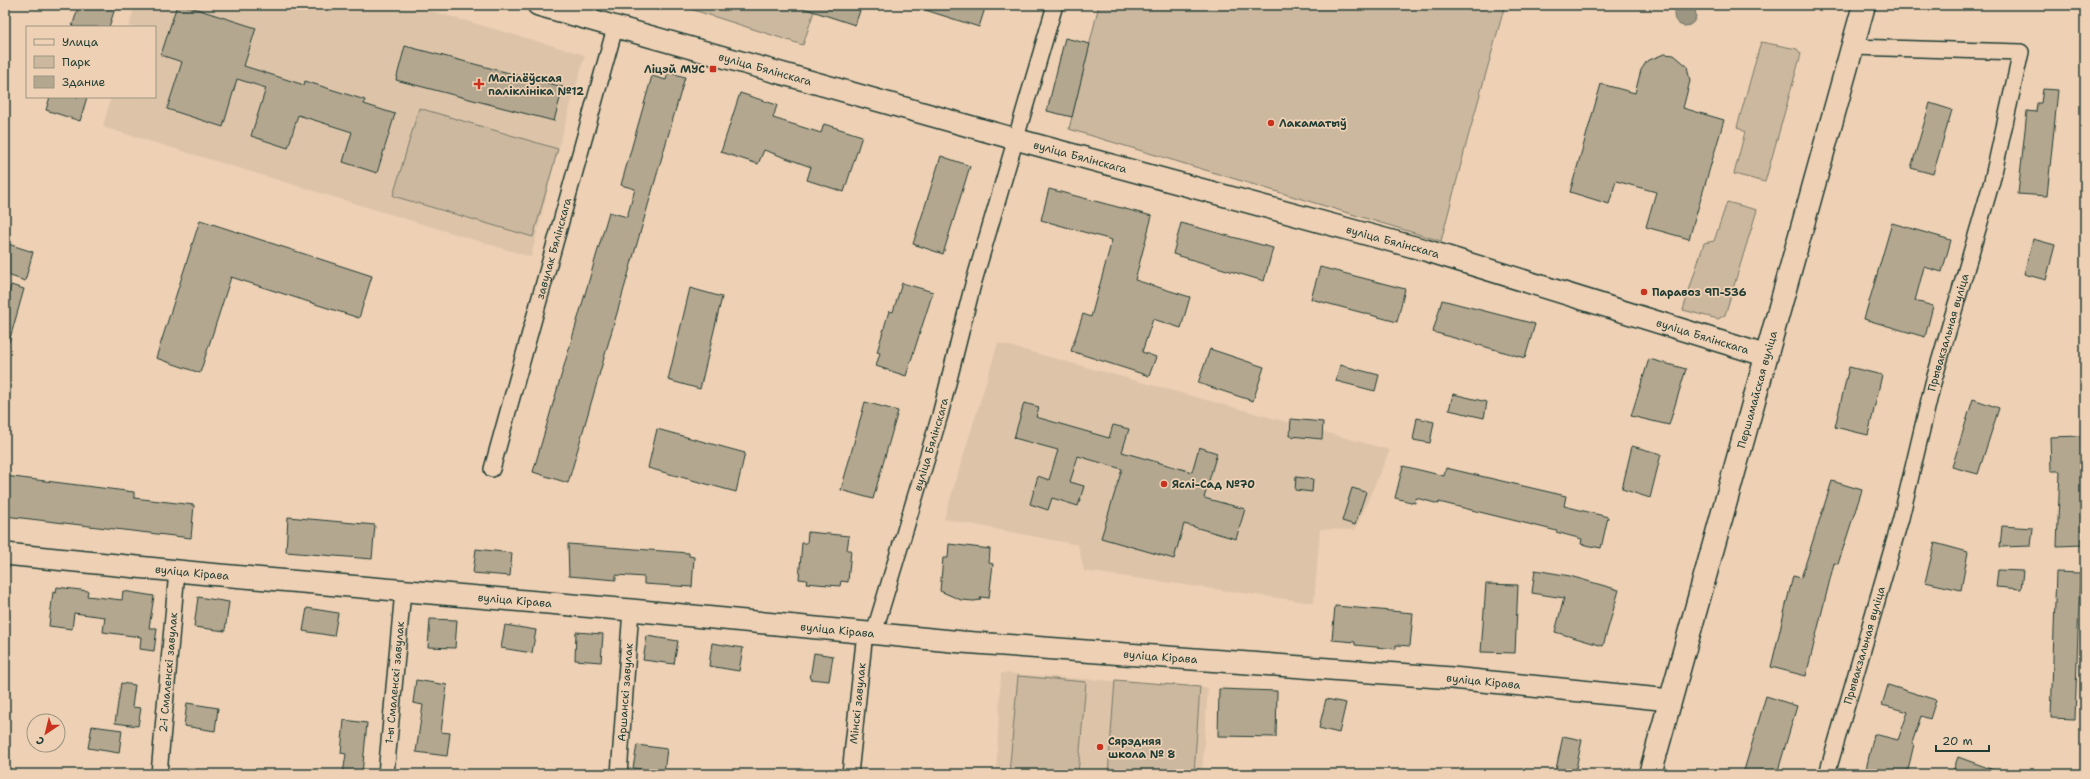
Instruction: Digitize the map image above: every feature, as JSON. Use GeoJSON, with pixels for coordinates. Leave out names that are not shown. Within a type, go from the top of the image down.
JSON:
{"type":"FeatureCollection","features":[{"type":"Feature","properties":{"kind":"main road","name":"Першамайская вуліца"},"geometry":{"type":"LineString","coordinates":[[1650,774],[1864,5]]}},
{"type":"Feature","properties":{"kind":"street","name":"вуліца Бялінскага"},"geometry":{"type":"LineString","coordinates":[[538,5],[615,28],[715,54],[1015,139],[1425,250],[1767,356]]}},
{"type":"Feature","properties":{"kind":"street","name":"вуліца Бялінскага"},"geometry":{"type":"LineString","coordinates":[[869,632],[940,415],[972,288],[1055,5]]}},
{"type":"Feature","properties":{"kind":"street","name":"завулак Бялінскага"},"geometry":{"type":"LineString","coordinates":[[492,469],[615,28]]}},
{"type":"Feature","properties":{"kind":"street","name":"Прывакзальная вуліца"},"geometry":{"type":"LineString","coordinates":[[1827,774],[1901,518],[1933,383],[1992,181],[2021,52],[1852,47]]}},
{"type":"Feature","properties":{"kind":"street","name":"вуліца Кірава"},"geometry":{"type":"LineString","coordinates":[[5,554],[177,571],[630,610],[962,642],[1452,678],[1670,700]]}},
{"type":"Feature","properties":{"kind":"street","name":"2-і Смаленскі завулак"},"geometry":{"type":"LineString","coordinates":[[159,774],[177,571]]}},
{"type":"Feature","properties":{"kind":"street","name":"1-ы Смаленскі завулак"},"geometry":{"type":"LineString","coordinates":[[386,774],[403,590]]}},
{"type":"Feature","properties":{"kind":"street","name":"Аршанскі завулак"},"geometry":{"type":"LineString","coordinates":[[619,774],[630,610]]}},
{"type":"Feature","properties":{"kind":"street","name":"Мінскі завулак"},"geometry":{"type":"LineString","coordinates":[[850,774],[869,632]]}},
{"type":"Feature","properties":{"kind":"shaded area"},"geometry":{"type":"Polygon","coordinates":[[[1685,4],[1689,5],[1695,11],[1695,19],[1689,25],[1685,26],[1681,25],[1675,19],[1674,15],[1675,11],[1681,5],[1685,4]]]}},
{"type":"Feature","properties":{"kind":"shaded area"},"geometry":{"type":"Polygon","coordinates":[[[135,5],[411,5],[585,55],[558,149],[531,257],[103,127],[111,98],[156,98],[156,26],[129,26],[135,5]]]}},
{"type":"Feature","properties":{"kind":"shaded area","name":"Яслі-Сад №70"},"geometry":{"type":"Polygon","coordinates":[[[998,343],[1390,450],[1355,530],[1320,529],[1314,603],[1084,571],[1078,545],[944,519],[998,343]]]}},
{"type":"Feature","properties":{"kind":"shaded area","name":"Сярэдняя школа № 8"},"geometry":{"type":"Polygon","coordinates":[[[1001,673],[1208,688],[1202,774],[996,774],[1001,673]]]}},
{"type":"Feature","properties":{"kind":"green space"},"geometry":{"type":"Polygon","coordinates":[[[678,5],[816,5],[803,45],[678,5]]]}},
{"type":"Feature","properties":{"kind":"green space","name":"Лакаматыў"},"geometry":{"type":"Polygon","coordinates":[[[1099,5],[1505,5],[1441,241],[1069,129],[1099,5]]]}},
{"type":"Feature","properties":{"kind":"green space"},"geometry":{"type":"Polygon","coordinates":[[[1761,42],[1797,49],[1801,54],[1765,182],[1734,174],[1745,132],[1737,127],[1761,42]]]}},
{"type":"Feature","properties":{"kind":"green space"},"geometry":{"type":"Polygon","coordinates":[[[419,108],[558,149],[533,237],[393,196],[419,108]]]}},
{"type":"Feature","properties":{"kind":"green space"},"geometry":{"type":"Polygon","coordinates":[[[1727,202],[1757,210],[1725,315],[1718,319],[1683,310],[1704,243],[1714,241],[1727,202]]]}},
{"type":"Feature","properties":{"kind":"green space"},"geometry":{"type":"Polygon","coordinates":[[[1018,676],[1086,682],[1078,774],[1009,774],[1018,676]]]}},
{"type":"Feature","properties":{"kind":"green space"},"geometry":{"type":"Polygon","coordinates":[[[1115,680],[1200,687],[1194,774],[1108,774],[1115,680]]]}},
{"type":"Feature","properties":{"kind":"building"},"geometry":{"type":"Polygon","coordinates":[[[79,5],[116,5],[109,26],[72,26],[79,5]]]}},
{"type":"Feature","properties":{"kind":"building"},"geometry":{"type":"Polygon","coordinates":[[[177,5],[184,5],[256,28],[244,66],[304,85],[305,81],[365,100],[364,104],[395,114],[377,173],[343,162],[352,132],[298,115],[288,148],[251,136],[266,88],[237,79],[223,127],[167,109],[182,62],[161,55],[177,5]]]}},
{"type":"Feature","properties":{"kind":"building"},"geometry":{"type":"Polygon","coordinates":[[[804,5],[862,5],[855,25],[803,8],[804,5]]]}},
{"type":"Feature","properties":{"kind":"building"},"geometry":{"type":"Polygon","coordinates":[[[920,5],[986,5],[979,27],[919,8],[920,5]]]}},
{"type":"Feature","properties":{"kind":"building"},"geometry":{"type":"Polygon","coordinates":[[[1065,38],[1090,44],[1072,117],[1047,111],[1065,38]]]}},
{"type":"Feature","properties":{"kind":"building","name":"Магілёўская паліклініка №12"},"geometry":{"type":"Polygon","coordinates":[[[405,46],[563,87],[554,121],[396,80],[405,46]]]}},
{"type":"Feature","properties":{"kind":"building"},"geometry":{"type":"Polygon","coordinates":[[[1664,54],[1674,55],[1687,66],[1690,81],[1683,108],[1724,120],[1689,239],[1646,227],[1656,192],[1616,181],[1609,204],[1570,192],[1601,84],[1635,93],[1641,70],[1647,61],[1664,54]]]}},
{"type":"Feature","properties":{"kind":"building"},"geometry":{"type":"Polygon","coordinates":[[[668,72],[685,77],[568,483],[533,472],[609,212],[627,217],[635,189],[621,185],[652,76],[666,80],[668,72]]]}},
{"type":"Feature","properties":{"kind":"building"},"geometry":{"type":"Polygon","coordinates":[[[2043,89],[2058,90],[2047,196],[2018,194],[2027,111],[2036,112],[2037,103],[2041,103],[2043,89]]]}},
{"type":"Feature","properties":{"kind":"building"},"geometry":{"type":"Polygon","coordinates":[[[740,93],[777,105],[773,118],[821,133],[824,124],[862,136],[844,192],[807,180],[811,167],[764,150],[758,164],[721,152],[740,93]]]}},
{"type":"Feature","properties":{"kind":"building"},"geometry":{"type":"Polygon","coordinates":[[[50,98],[87,98],[80,121],[46,110],[50,98]]]}},
{"type":"Feature","properties":{"kind":"building"},"geometry":{"type":"Polygon","coordinates":[[[1930,103],[1952,110],[1933,174],[1911,168],[1930,103]]]}},
{"type":"Feature","properties":{"kind":"building"},"geometry":{"type":"Polygon","coordinates":[[[941,156],[970,166],[943,254],[913,244],[941,156]]]}},
{"type":"Feature","properties":{"kind":"building"},"geometry":{"type":"Polygon","coordinates":[[[1049,189],[1152,216],[1135,280],[1190,297],[1181,328],[1153,319],[1142,352],[1156,357],[1149,376],[1071,351],[1083,314],[1091,317],[1112,240],[1041,220],[1049,189]]]}},
{"type":"Feature","properties":{"kind":"building"},"geometry":{"type":"Polygon","coordinates":[[[200,220],[372,276],[359,318],[231,277],[200,373],[156,358],[200,220]]]}},
{"type":"Feature","properties":{"kind":"building"},"geometry":{"type":"Polygon","coordinates":[[[1181,223],[1273,248],[1264,281],[1173,254],[1181,223]]]}},
{"type":"Feature","properties":{"kind":"building"},"geometry":{"type":"Polygon","coordinates":[[[1892,223],[1951,240],[1942,272],[1924,267],[1915,301],[1933,306],[1925,337],[1864,319],[1892,223]]]}},
{"type":"Feature","properties":{"kind":"building"},"geometry":{"type":"Polygon","coordinates":[[[2033,239],[2055,245],[2046,280],[2024,274],[2033,239]]]}},
{"type":"Feature","properties":{"kind":"building"},"geometry":{"type":"Polygon","coordinates":[[[5,243],[33,252],[25,281],[5,274],[5,243]]]}},
{"type":"Feature","properties":{"kind":"building"},"geometry":{"type":"Polygon","coordinates":[[[1320,267],[1405,289],[1397,322],[1311,299],[1320,267]]]}},
{"type":"Feature","properties":{"kind":"building"},"geometry":{"type":"Polygon","coordinates":[[[902,283],[933,292],[906,376],[876,366],[880,353],[877,352],[889,311],[893,312],[902,283]]]}},
{"type":"Feature","properties":{"kind":"building"},"geometry":{"type":"Polygon","coordinates":[[[11,285],[24,289],[9,342],[5,341],[5,306],[11,285]]]}},
{"type":"Feature","properties":{"kind":"building"},"geometry":{"type":"Polygon","coordinates":[[[690,288],[722,297],[700,389],[668,380],[690,288]]]}},
{"type":"Feature","properties":{"kind":"building"},"geometry":{"type":"Polygon","coordinates":[[[1442,300],[1535,324],[1525,358],[1433,332],[1442,300]]]}},
{"type":"Feature","properties":{"kind":"building"},"geometry":{"type":"Polygon","coordinates":[[[1210,349],[1264,367],[1253,401],[1198,383],[1210,349]]]}},
{"type":"Feature","properties":{"kind":"building"},"geometry":{"type":"Polygon","coordinates":[[[1649,359],[1686,369],[1669,425],[1631,416],[1649,359]]]}},
{"type":"Feature","properties":{"kind":"building"},"geometry":{"type":"Polygon","coordinates":[[[1340,365],[1379,375],[1375,391],[1336,381],[1340,365]]]}},
{"type":"Feature","properties":{"kind":"building"},"geometry":{"type":"Polygon","coordinates":[[[1849,367],[1882,375],[1868,435],[1835,427],[1849,367]]]}},
{"type":"Feature","properties":{"kind":"building"},"geometry":{"type":"Polygon","coordinates":[[[1453,394],[1487,402],[1484,418],[1449,410],[1453,394]]]}},
{"type":"Feature","properties":{"kind":"building"},"geometry":{"type":"Polygon","coordinates":[[[1973,399],[1999,408],[1978,474],[1952,467],[1973,399]]]}},
{"type":"Feature","properties":{"kind":"building"},"geometry":{"type":"Polygon","coordinates":[[[865,402],[898,411],[873,499],[841,490],[865,402]]]}},
{"type":"Feature","properties":{"kind":"building"},"geometry":{"type":"Polygon","coordinates":[[[1024,403],[1039,407],[1036,417],[1109,438],[1113,425],[1129,429],[1122,452],[1192,472],[1199,447],[1217,453],[1204,498],[1245,509],[1236,539],[1184,524],[1174,559],[1101,538],[1122,469],[1078,456],[1070,482],[1084,486],[1078,506],[1052,498],[1048,510],[1030,504],[1038,476],[1049,480],[1058,450],[1014,438],[1024,403]]]}},
{"type":"Feature","properties":{"kind":"building"},"geometry":{"type":"Polygon","coordinates":[[[1417,418],[1434,422],[1430,443],[1413,440],[1417,418]]]}},
{"type":"Feature","properties":{"kind":"building"},"geometry":{"type":"Polygon","coordinates":[[[1291,419],[1323,422],[1322,439],[1290,436],[1291,419]]]}},
{"type":"Feature","properties":{"kind":"building"},"geometry":{"type":"Polygon","coordinates":[[[657,429],[745,453],[736,492],[648,468],[657,429]]]}},
{"type":"Feature","properties":{"kind":"building"},"geometry":{"type":"Polygon","coordinates":[[[2081,436],[2083,545],[2057,546],[2060,471],[2051,471],[2050,437],[2081,436]]]}},
{"type":"Feature","properties":{"kind":"building"},"geometry":{"type":"Polygon","coordinates":[[[1632,446],[1661,454],[1650,498],[1622,489],[1632,446]]]}},
{"type":"Feature","properties":{"kind":"building"},"geometry":{"type":"Polygon","coordinates":[[[1403,466],[1444,476],[1446,468],[1566,496],[1564,506],[1608,517],[1601,548],[1581,544],[1582,539],[1556,532],[1557,531],[1439,502],[1439,504],[1416,498],[1415,503],[1395,498],[1403,466]]]}},
{"type":"Feature","properties":{"kind":"building"},"geometry":{"type":"Polygon","coordinates":[[[5,476],[134,492],[134,498],[194,505],[191,538],[5,516],[5,476]]]}},
{"type":"Feature","properties":{"kind":"building"},"geometry":{"type":"Polygon","coordinates":[[[1296,477],[1313,479],[1312,492],[1295,490],[1296,477]]]}},
{"type":"Feature","properties":{"kind":"building"},"geometry":{"type":"Polygon","coordinates":[[[1832,481],[1862,490],[1838,564],[1834,563],[1806,676],[1771,667],[1793,576],[1801,578],[1832,481]]]}},
{"type":"Feature","properties":{"kind":"building"},"geometry":{"type":"Polygon","coordinates":[[[1352,488],[1366,492],[1355,525],[1342,521],[1352,488]]]}},
{"type":"Feature","properties":{"kind":"building"},"geometry":{"type":"Polygon","coordinates":[[[288,517],[375,525],[372,559],[286,552],[288,517]]]}},
{"type":"Feature","properties":{"kind":"building"},"geometry":{"type":"Polygon","coordinates":[[[2002,526],[2033,528],[2031,546],[2000,547],[2002,526]]]}},
{"type":"Feature","properties":{"kind":"building"},"geometry":{"type":"Polygon","coordinates":[[[808,532],[849,536],[847,550],[851,550],[848,582],[841,581],[840,586],[806,583],[807,580],[799,579],[802,543],[807,543],[808,532]]]}},
{"type":"Feature","properties":{"kind":"building"},"geometry":{"type":"Polygon","coordinates":[[[1935,543],[1968,552],[1961,590],[1925,582],[1935,543]]]}},
{"type":"Feature","properties":{"kind":"building"},"geometry":{"type":"Polygon","coordinates":[[[568,544],[689,553],[689,556],[694,557],[692,587],[644,584],[644,577],[616,575],[616,580],[569,576],[568,544]]]}},
{"type":"Feature","properties":{"kind":"building"},"geometry":{"type":"Polygon","coordinates":[[[949,544],[990,549],[989,563],[993,564],[989,598],[981,597],[980,600],[974,601],[961,600],[940,591],[943,558],[948,558],[949,544]]]}},
{"type":"Feature","properties":{"kind":"building"},"geometry":{"type":"Polygon","coordinates":[[[476,549],[512,553],[510,576],[473,573],[476,549]]]}},
{"type":"Feature","properties":{"kind":"building"},"geometry":{"type":"Polygon","coordinates":[[[1535,570],[1570,576],[1619,590],[1603,646],[1555,632],[1564,598],[1532,593],[1535,570]]]}},
{"type":"Feature","properties":{"kind":"building"},"geometry":{"type":"Polygon","coordinates":[[[1998,570],[2023,571],[2021,589],[1996,587],[1998,570]]]}},
{"type":"Feature","properties":{"kind":"building"},"geometry":{"type":"Polygon","coordinates":[[[2056,572],[2080,573],[2075,719],[2051,718],[2056,572]]]}},
{"type":"Feature","properties":{"kind":"building"},"geometry":{"type":"Polygon","coordinates":[[[1486,584],[1518,585],[1515,653],[1481,652],[1486,584]]]}},
{"type":"Feature","properties":{"kind":"building"},"geometry":{"type":"Polygon","coordinates":[[[57,587],[88,591],[87,596],[122,600],[123,591],[154,596],[149,628],[157,628],[154,651],[140,649],[141,637],[103,632],[105,617],[74,613],[72,629],[49,626],[53,592],[56,593],[57,587]]]}},
{"type":"Feature","properties":{"kind":"building"},"geometry":{"type":"Polygon","coordinates":[[[198,597],[229,602],[225,631],[194,627],[198,597]]]}},
{"type":"Feature","properties":{"kind":"building"},"geometry":{"type":"Polygon","coordinates":[[[1335,606],[1413,613],[1410,646],[1396,645],[1396,649],[1355,645],[1355,642],[1332,640],[1335,606]]]}},
{"type":"Feature","properties":{"kind":"building"},"geometry":{"type":"Polygon","coordinates":[[[307,608],[338,613],[334,636],[303,631],[307,608]]]}},
{"type":"Feature","properties":{"kind":"building"},"geometry":{"type":"Polygon","coordinates":[[[430,619],[457,620],[455,648],[428,647],[430,619]]]}},
{"type":"Feature","properties":{"kind":"building"},"geometry":{"type":"Polygon","coordinates":[[[505,625],[536,630],[532,653],[501,648],[505,625]]]}},
{"type":"Feature","properties":{"kind":"building"},"geometry":{"type":"Polygon","coordinates":[[[576,632],[603,634],[601,662],[575,660],[576,632]]]}},
{"type":"Feature","properties":{"kind":"building"},"geometry":{"type":"Polygon","coordinates":[[[647,636],[678,641],[674,664],[643,660],[647,636]]]}},
{"type":"Feature","properties":{"kind":"building"},"geometry":{"type":"Polygon","coordinates":[[[712,643],[743,648],[739,671],[709,666],[712,643]]]}},
{"type":"Feature","properties":{"kind":"building"},"geometry":{"type":"Polygon","coordinates":[[[814,653],[833,656],[829,681],[810,679],[814,653]]]}},
{"type":"Feature","properties":{"kind":"building"},"geometry":{"type":"Polygon","coordinates":[[[416,680],[447,685],[441,732],[450,733],[447,756],[416,752],[423,705],[413,703],[416,680]]]}},
{"type":"Feature","properties":{"kind":"building"},"geometry":{"type":"Polygon","coordinates":[[[121,683],[135,685],[132,707],[141,708],[138,726],[115,723],[121,683]]]}},
{"type":"Feature","properties":{"kind":"building"},"geometry":{"type":"Polygon","coordinates":[[[1888,685],[1936,700],[1930,719],[1921,716],[1912,743],[1914,744],[1907,774],[1865,774],[1874,734],[1898,740],[1908,712],[1882,705],[1888,685]]]}},
{"type":"Feature","properties":{"kind":"building"},"geometry":{"type":"Polygon","coordinates":[[[1219,689],[1277,691],[1276,737],[1218,736],[1219,689]]]}},
{"type":"Feature","properties":{"kind":"building"},"geometry":{"type":"Polygon","coordinates":[[[1766,696],[1797,706],[1777,774],[1743,774],[1766,696]]]}},
{"type":"Feature","properties":{"kind":"building"},"geometry":{"type":"Polygon","coordinates":[[[1326,699],[1346,703],[1339,733],[1319,728],[1326,699]]]}},
{"type":"Feature","properties":{"kind":"building"},"geometry":{"type":"Polygon","coordinates":[[[187,703],[218,708],[215,731],[184,726],[187,703]]]}},
{"type":"Feature","properties":{"kind":"building"},"geometry":{"type":"Polygon","coordinates":[[[344,720],[367,723],[362,774],[343,774],[346,754],[341,753],[344,720]]]}},
{"type":"Feature","properties":{"kind":"building"},"geometry":{"type":"Polygon","coordinates":[[[92,726],[122,730],[119,753],[88,748],[92,726]]]}},
{"type":"Feature","properties":{"kind":"building"},"geometry":{"type":"Polygon","coordinates":[[[1563,736],[1582,740],[1575,773],[1556,769],[1563,736]]]}},
{"type":"Feature","properties":{"kind":"building"},"geometry":{"type":"Polygon","coordinates":[[[637,745],[667,749],[664,772],[633,768],[637,745]]]}},
{"type":"Feature","properties":{"kind":"building"},"geometry":{"type":"Polygon","coordinates":[[[1958,757],[1999,772],[1999,774],[1952,774],[1958,757]]]}},
{"type":"Feature","properties":{"kind":"place","name":"Ліцэй МУС"},"geometry":{"type":"Point","coordinates":[713,69]}},
{"type":"Feature","properties":{"kind":"place","name":"Магілёўская паліклініка №12"},"geometry":{"type":"Point","coordinates":[479,84]}},
{"type":"Feature","properties":{"kind":"place","name":"Лакаматыў"},"geometry":{"type":"Point","coordinates":[1271,123]}},
{"type":"Feature","properties":{"kind":"place","name":"Паравоз 9П-536"},"geometry":{"type":"Point","coordinates":[1644,292]}},
{"type":"Feature","properties":{"kind":"place","name":"Яслі-Сад №70"},"geometry":{"type":"Point","coordinates":[1164,484]}},
{"type":"Feature","properties":{"kind":"place","name":"Сярэдняя школа № 8"},"geometry":{"type":"Point","coordinates":[1100,747]}}]}
